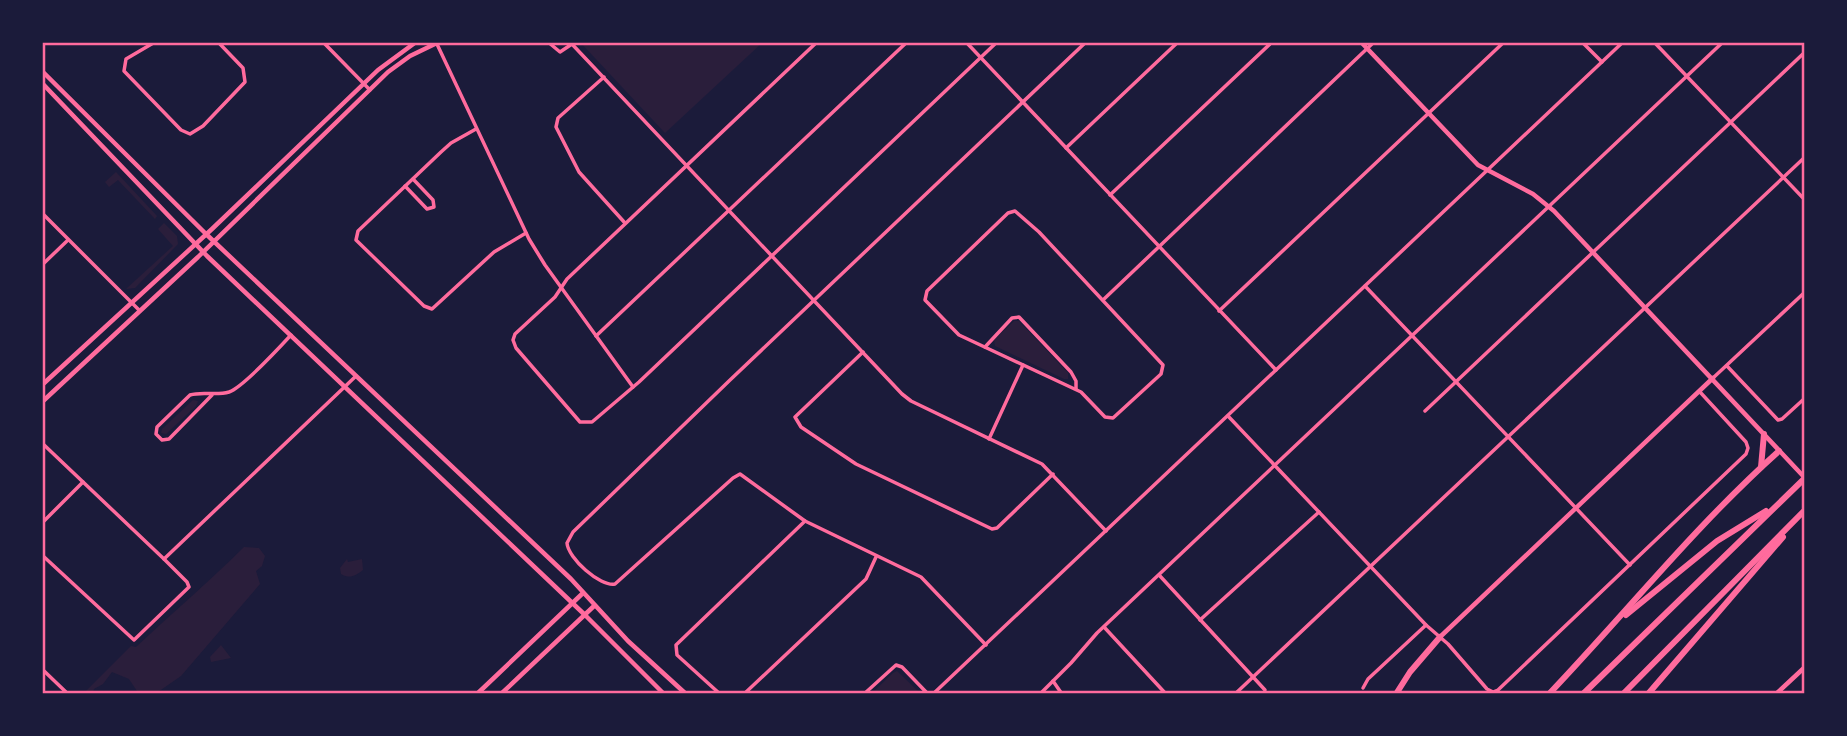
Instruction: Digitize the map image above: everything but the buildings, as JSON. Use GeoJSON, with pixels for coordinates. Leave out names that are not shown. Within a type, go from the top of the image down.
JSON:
{"type":"FeatureCollection","features":[{"type":"Feature","properties":{"kind":"highway"},"geometry":{"type":"LineString","coordinates":[[1761,467],[1764,434]]}},
{"type":"Feature","properties":{"kind":"highway"},"geometry":{"type":"LineString","coordinates":[[1549,694],[1611,629],[1697,531],[1780,451]]}},
{"type":"Feature","properties":{"kind":"highway"},"geometry":{"type":"LineString","coordinates":[[1583,694],[1805,478]]}},
{"type":"Feature","properties":{"kind":"highway"},"geometry":{"type":"LineString","coordinates":[[1611,629],[1717,541],[1776,505]]}},
{"type":"Feature","properties":{"kind":"highway"},"geometry":{"type":"LineString","coordinates":[[1649,693],[1805,510]]}},
{"type":"Feature","properties":{"kind":"highway"},"geometry":{"type":"LineString","coordinates":[[1623,694],[1805,510]]}},
{"type":"Feature","properties":{"kind":"highway"},"geometry":{"type":"LineString","coordinates":[[1396,694],[1413,667],[1440,637]]}},
{"type":"Feature","properties":{"kind":"street"},"geometry":{"type":"LineString","coordinates":[[155,42],[129,57],[124,63],[124,69],[181,130],[190,134],[208,121],[245,82],[243,68],[218,42]]}},
{"type":"Feature","properties":{"kind":"street"},"geometry":{"type":"LineString","coordinates":[[323,42],[370,90]]}},
{"type":"Feature","properties":{"kind":"street"},"geometry":{"type":"LineString","coordinates":[[42,385],[363,84],[393,57],[416,42]]}},
{"type":"Feature","properties":{"kind":"street"},"geometry":{"type":"LineString","coordinates":[[42,402],[203,252],[370,90],[401,62],[437,42],[526,233],[561,288],[633,387]]}},
{"type":"Feature","properties":{"kind":"street"},"geometry":{"type":"LineString","coordinates":[[548,42],[560,52],[565,51],[571,43],[911,401],[1038,462],[1053,474],[1106,531]]}},
{"type":"Feature","properties":{"kind":"street"},"geometry":{"type":"LineString","coordinates":[[817,42],[568,279],[555,297],[515,334],[513,342],[516,348],[582,423],[588,424],[595,420],[633,387],[997,42]]}},
{"type":"Feature","properties":{"kind":"street"},"geometry":{"type":"LineString","coordinates":[[596,336],[907,42]]}},
{"type":"Feature","properties":{"kind":"street"},"geometry":{"type":"LineString","coordinates":[[965,42],[1276,370]]}},
{"type":"Feature","properties":{"kind":"street"},"geometry":{"type":"LineString","coordinates":[[986,645],[924,579],[806,521],[743,475],[738,474],[618,582],[610,586],[600,583],[571,554],[567,546],[570,537],[1086,42]]}},
{"type":"Feature","properties":{"kind":"street"},"geometry":{"type":"LineString","coordinates":[[1066,148],[1178,42]]}},
{"type":"Feature","properties":{"kind":"street"},"geometry":{"type":"LineString","coordinates":[[1110,195],[1272,42]]}},
{"type":"Feature","properties":{"kind":"street"},"geometry":{"type":"LineString","coordinates":[[1361,42],[1467,155],[1487,171],[1529,192],[1550,207],[1647,307],[1805,478]]}},
{"type":"Feature","properties":{"kind":"street"},"geometry":{"type":"LineString","coordinates":[[1103,300],[1374,42]]}},
{"type":"Feature","properties":{"kind":"street"},"geometry":{"type":"LineString","coordinates":[[1219,311],[1504,42]]}},
{"type":"Feature","properties":{"kind":"street"},"geometry":{"type":"LineString","coordinates":[[1583,42],[1601,62]]}},
{"type":"Feature","properties":{"kind":"street"},"geometry":{"type":"LineString","coordinates":[[933,694],[1623,42]]}},
{"type":"Feature","properties":{"kind":"street"},"geometry":{"type":"LineString","coordinates":[[1654,42],[1805,200]]}},
{"type":"Feature","properties":{"kind":"street"},"geometry":{"type":"LineString","coordinates":[[1040,694],[1104,627],[1723,42]]}},
{"type":"Feature","properties":{"kind":"street"},"geometry":{"type":"LineString","coordinates":[[1425,411],[1805,52]]}},
{"type":"Feature","properties":{"kind":"street"},"geometry":{"type":"LineString","coordinates":[[42,71],[206,234],[686,694]]}},
{"type":"Feature","properties":{"kind":"street"},"geometry":{"type":"LineString","coordinates":[[604,77],[558,118],[556,127],[579,172],[626,224]]}},
{"type":"Feature","properties":{"kind":"street"},"geometry":{"type":"LineString","coordinates":[[42,83],[203,252],[664,694]]}},
{"type":"Feature","properties":{"kind":"street"},"geometry":{"type":"LineString","coordinates":[[477,129],[451,143],[358,231],[355,239],[428,309],[438,306],[494,252],[526,233]]}},
{"type":"Feature","properties":{"kind":"street"},"geometry":{"type":"LineString","coordinates":[[1235,694],[1805,158]]}},
{"type":"Feature","properties":{"kind":"street"},"geometry":{"type":"LineString","coordinates":[[405,186],[425,207],[434,207],[433,200],[413,178]]}},
{"type":"Feature","properties":{"kind":"street"},"geometry":{"type":"LineString","coordinates":[[1012,211],[1020,214],[1103,300],[1161,362],[1163,370],[1112,419],[1105,417],[1076,389],[985,347],[951,328],[927,303],[924,296],[1012,211]]}},
{"type":"Feature","properties":{"kind":"street"},"geometry":{"type":"LineString","coordinates":[[42,213],[139,310]]}},
{"type":"Feature","properties":{"kind":"street"},"geometry":{"type":"LineString","coordinates":[[42,265],[68,240]]}},
{"type":"Feature","properties":{"kind":"street"},"geometry":{"type":"LineString","coordinates":[[1365,286],[1630,565]]}},
{"type":"Feature","properties":{"kind":"street"},"geometry":{"type":"LineString","coordinates":[[1440,637],[1805,292]]}},
{"type":"Feature","properties":{"kind":"street"},"geometry":{"type":"LineString","coordinates":[[985,347],[1012,318],[1018,317],[1071,372],[1076,381],[1076,389]]}},
{"type":"Feature","properties":{"kind":"street"},"geometry":{"type":"LineString","coordinates":[[212,395],[169,439],[162,440],[156,434],[156,426],[190,395],[212,395],[234,389],[291,335]]}},
{"type":"Feature","properties":{"kind":"street"},"geometry":{"type":"LineString","coordinates":[[863,352],[795,417],[801,427],[852,461],[992,529],[997,528],[1053,474]]}},
{"type":"Feature","properties":{"kind":"street"},"geometry":{"type":"LineString","coordinates":[[989,439],[1023,365]]}},
{"type":"Feature","properties":{"kind":"street"},"geometry":{"type":"LineString","coordinates":[[1726,366],[1778,420],[1805,398]]}},
{"type":"Feature","properties":{"kind":"street"},"geometry":{"type":"LineString","coordinates":[[164,559],[356,376]]}},
{"type":"Feature","properties":{"kind":"street"},"geometry":{"type":"LineString","coordinates":[[1228,416],[1491,692],[1498,690],[1747,452],[1746,442],[1700,391]]}},
{"type":"Feature","properties":{"kind":"street"},"geometry":{"type":"LineString","coordinates":[[42,443],[164,559],[189,587],[138,639],[133,640],[42,555]]}},
{"type":"Feature","properties":{"kind":"street"},"geometry":{"type":"LineString","coordinates":[[42,523],[83,482]]}},
{"type":"Feature","properties":{"kind":"street"},"geometry":{"type":"LineString","coordinates":[[1200,620],[1319,512]]}},
{"type":"Feature","properties":{"kind":"street"},"geometry":{"type":"LineString","coordinates":[[720,694],[677,655],[675,649],[682,638],[806,521]]}},
{"type":"Feature","properties":{"kind":"street"},"geometry":{"type":"LineString","coordinates":[[744,694],[866,579],[876,557]]}},
{"type":"Feature","properties":{"kind":"street"},"geometry":{"type":"LineString","coordinates":[[1160,576],[1265,690]]}},
{"type":"Feature","properties":{"kind":"street"},"geometry":{"type":"LineString","coordinates":[[477,694],[583,593]]}},
{"type":"Feature","properties":{"kind":"street"},"geometry":{"type":"LineString","coordinates":[[501,694],[594,606]]}},
{"type":"Feature","properties":{"kind":"street"},"geometry":{"type":"LineString","coordinates":[[1363,688],[1370,678],[1426,625]]}},
{"type":"Feature","properties":{"kind":"street"},"geometry":{"type":"LineString","coordinates":[[1104,627],[1166,694]]}},
{"type":"Feature","properties":{"kind":"street"},"geometry":{"type":"LineString","coordinates":[[864,694],[896,665],[902,667],[928,694]]}},
{"type":"Feature","properties":{"kind":"street"},"geometry":{"type":"LineString","coordinates":[[1776,694],[1805,667]]}},
{"type":"Feature","properties":{"kind":"street"},"geometry":{"type":"LineString","coordinates":[[42,669],[68,694]]}},
{"type":"Feature","properties":{"kind":"street"},"geometry":{"type":"LineString","coordinates":[[1053,681],[1062,694]]}},
{"type":"Feature","properties":{"kind":"shaded area"},"geometry":{"type":"Polygon","coordinates":[[[580,42],[763,42],[665,133],[580,42]]]}},
{"type":"Feature","properties":{"kind":"shaded area"},"geometry":{"type":"Polygon","coordinates":[[[116,172],[157,216],[155,219],[118,180],[109,187],[105,182],[116,172]]]}},
{"type":"Feature","properties":{"kind":"shaded area"},"geometry":{"type":"Polygon","coordinates":[[[164,223],[177,236],[178,244],[135,288],[126,289],[173,246],[158,229],[164,223]]]}},
{"type":"Feature","properties":{"kind":"shaded area"},"geometry":{"type":"Polygon","coordinates":[[[1014,321],[1019,321],[1068,373],[1068,379],[995,346],[994,340],[1014,321]]]}},
{"type":"Feature","properties":{"kind":"shaded area"},"geometry":{"type":"Polygon","coordinates":[[[193,400],[198,401],[196,406],[166,434],[161,433],[162,429],[193,400]]]}},
{"type":"Feature","properties":{"kind":"shaded area"},"geometry":{"type":"Polygon","coordinates":[[[244,547],[259,548],[265,556],[262,566],[256,571],[260,584],[181,676],[155,694],[139,694],[129,679],[112,672],[103,684],[94,689],[93,694],[83,694],[131,646],[136,647],[244,547]]]}},
{"type":"Feature","properties":{"kind":"shaded area"},"geometry":{"type":"Polygon","coordinates":[[[347,559],[348,562],[362,559],[363,570],[352,576],[341,574],[340,568],[347,559]]]}},
{"type":"Feature","properties":{"kind":"shaded area"},"geometry":{"type":"Polygon","coordinates":[[[221,645],[231,658],[211,662],[210,657],[221,645]]]}},
{"type":"Feature","properties":{"kind":"shaded area"},"geometry":{"type":"Polygon","coordinates":[[[897,671],[921,694],[871,694],[893,673],[897,671]]]}}]}
